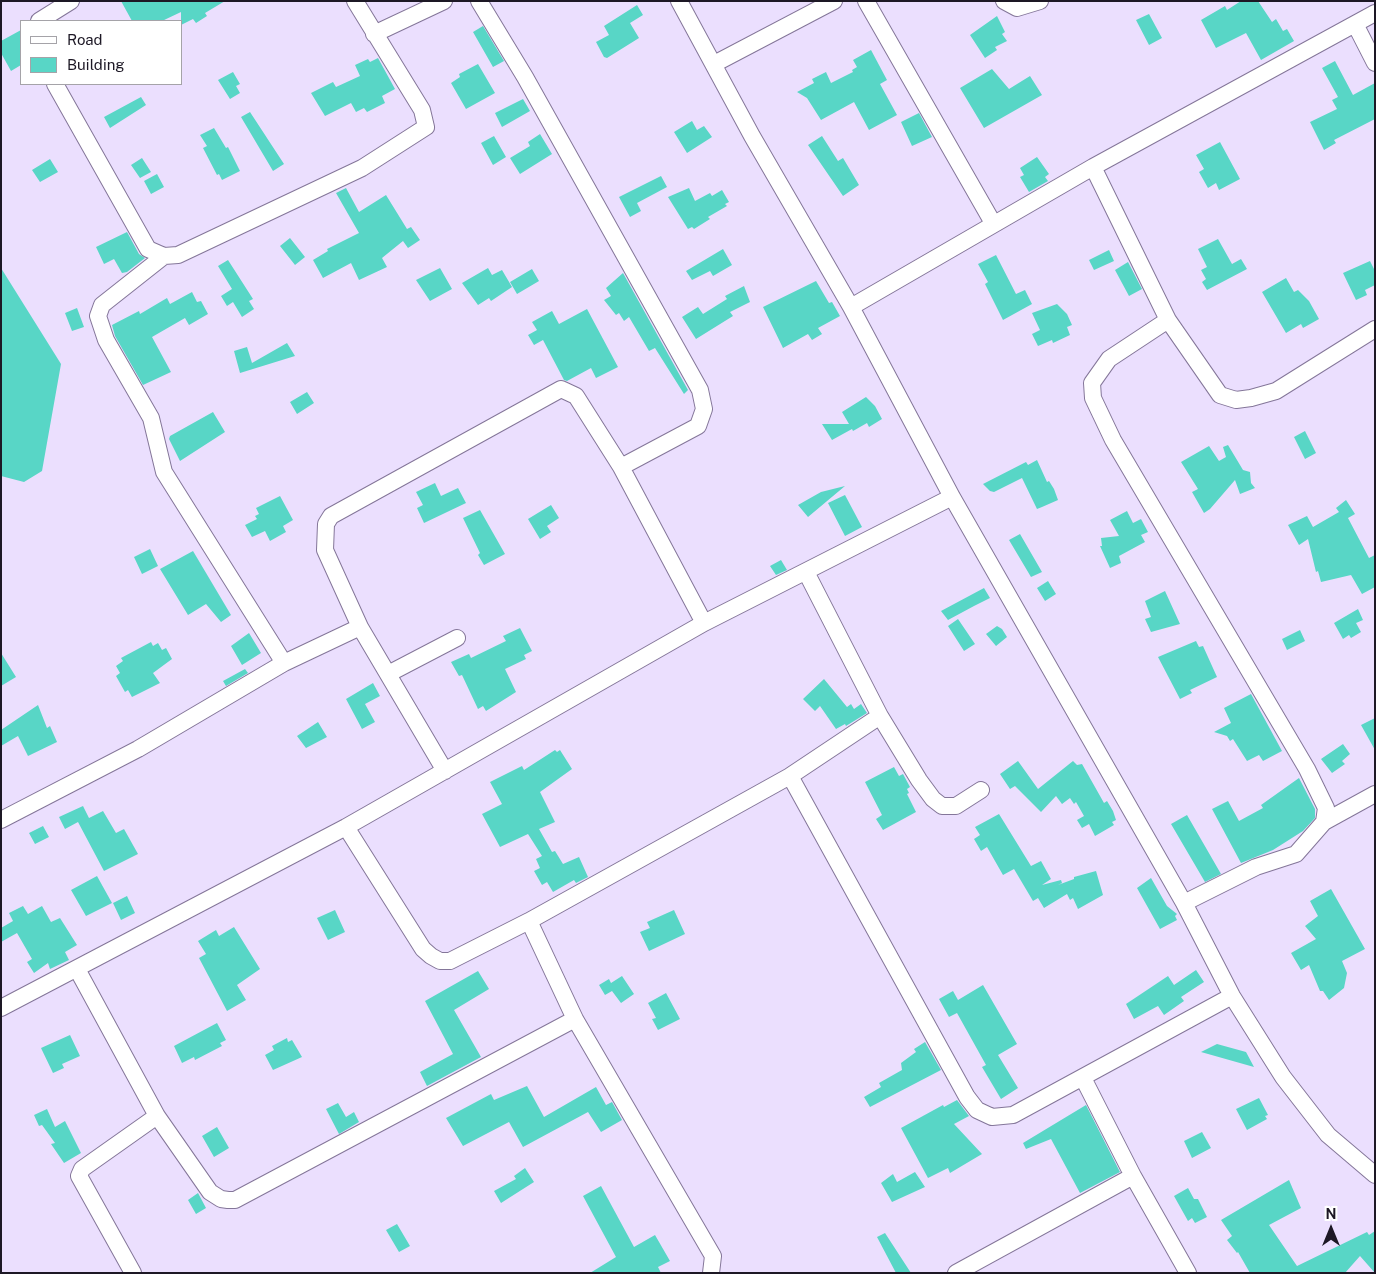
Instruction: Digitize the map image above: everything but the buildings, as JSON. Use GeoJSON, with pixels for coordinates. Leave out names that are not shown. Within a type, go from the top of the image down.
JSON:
{"type":"FeatureCollection","features":[{"type":"Feature","properties":{"kind":"street"},"geometry":{"type":"LineString","coordinates":[[42,20],[71,1]]}},
{"type":"Feature","properties":{"kind":"street"},"geometry":{"type":"LineString","coordinates":[[57,85],[148,249],[164,256],[178,255],[362,168],[426,127],[422,110],[355,1]]}},
{"type":"Feature","properties":{"kind":"street"},"geometry":{"type":"LineString","coordinates":[[374,34],[444,1]]}},
{"type":"Feature","properties":{"kind":"street"},"geometry":{"type":"LineString","coordinates":[[479,1],[700,390],[704,409],[698,426],[621,467]]}},
{"type":"Feature","properties":{"kind":"street"},"geometry":{"type":"LineString","coordinates":[[678,1],[752,136],[851,307],[952,497],[1184,903],[1232,996],[1283,1077],[1328,1135],[1375,1176]]}},
{"type":"Feature","properties":{"kind":"street"},"geometry":{"type":"LineString","coordinates":[[714,64],[834,1]]}},
{"type":"Feature","properties":{"kind":"street"},"geometry":{"type":"LineString","coordinates":[[866,1],[993,223]]}},
{"type":"Feature","properties":{"kind":"street"},"geometry":{"type":"LineString","coordinates":[[1004,1],[1017,8],[1040,1]]}},
{"type":"Feature","properties":{"kind":"street"},"geometry":{"type":"LineString","coordinates":[[851,307],[993,223],[1375,13]]}},
{"type":"Feature","properties":{"kind":"street"},"geometry":{"type":"LineString","coordinates":[[1355,24],[1375,62]]}},
{"type":"Feature","properties":{"kind":"street"},"geometry":{"type":"LineString","coordinates":[[1093,167],[1168,320],[1220,395],[1236,400],[1276,391],[1375,329]]}},
{"type":"Feature","properties":{"kind":"street"},"geometry":{"type":"LineString","coordinates":[[164,256],[102,305],[98,316],[106,340],[151,418],[164,472],[284,663]]}},
{"type":"Feature","properties":{"kind":"street"},"geometry":{"type":"LineString","coordinates":[[1168,320],[1109,359],[1092,383],[1093,398],[1113,440],[1307,769],[1326,808],[1324,822]]}},
{"type":"Feature","properties":{"kind":"street"},"geometry":{"type":"LineString","coordinates":[[445,771],[360,627],[325,550],[326,524],[331,516],[561,389],[576,396],[621,467],[704,623]]}},
{"type":"Feature","properties":{"kind":"street"},"geometry":{"type":"LineString","coordinates":[[1,1008],[346,827],[704,623],[952,497]]}},
{"type":"Feature","properties":{"kind":"street"},"geometry":{"type":"LineString","coordinates":[[806,572],[880,716],[933,799],[942,806],[956,806],[981,790]]}},
{"type":"Feature","properties":{"kind":"street"},"geometry":{"type":"LineString","coordinates":[[1,820],[138,749],[284,663],[360,627]]}},
{"type":"Feature","properties":{"kind":"street"},"geometry":{"type":"LineString","coordinates":[[388,674],[457,638]]}},
{"type":"Feature","properties":{"kind":"street"},"geometry":{"type":"LineString","coordinates":[[346,827],[423,949],[430,956],[440,961],[450,962],[529,921],[790,776],[880,716]]}},
{"type":"Feature","properties":{"kind":"street"},"geometry":{"type":"LineString","coordinates":[[790,776],[967,1097],[977,1110],[992,1117],[1013,1115],[1232,996]]}},
{"type":"Feature","properties":{"kind":"street"},"geometry":{"type":"LineString","coordinates":[[1184,903],[1256,867],[1296,854],[1324,822],[1375,794]]}},
{"type":"Feature","properties":{"kind":"street"},"geometry":{"type":"LineString","coordinates":[[529,921],[575,1019],[713,1256],[711,1273]]}},
{"type":"Feature","properties":{"kind":"street"},"geometry":{"type":"LineString","coordinates":[[76,969],[157,1116],[210,1192],[221,1199],[235,1200],[575,1019]]}},
{"type":"Feature","properties":{"kind":"street"},"geometry":{"type":"LineString","coordinates":[[1083,1078],[1133,1176],[1188,1273]]}},
{"type":"Feature","properties":{"kind":"street"},"geometry":{"type":"LineString","coordinates":[[133,1273],[79,1176],[82,1169],[157,1116]]}},
{"type":"Feature","properties":{"kind":"street"},"geometry":{"type":"LineString","coordinates":[[956,1273],[1133,1176]]}}]}
